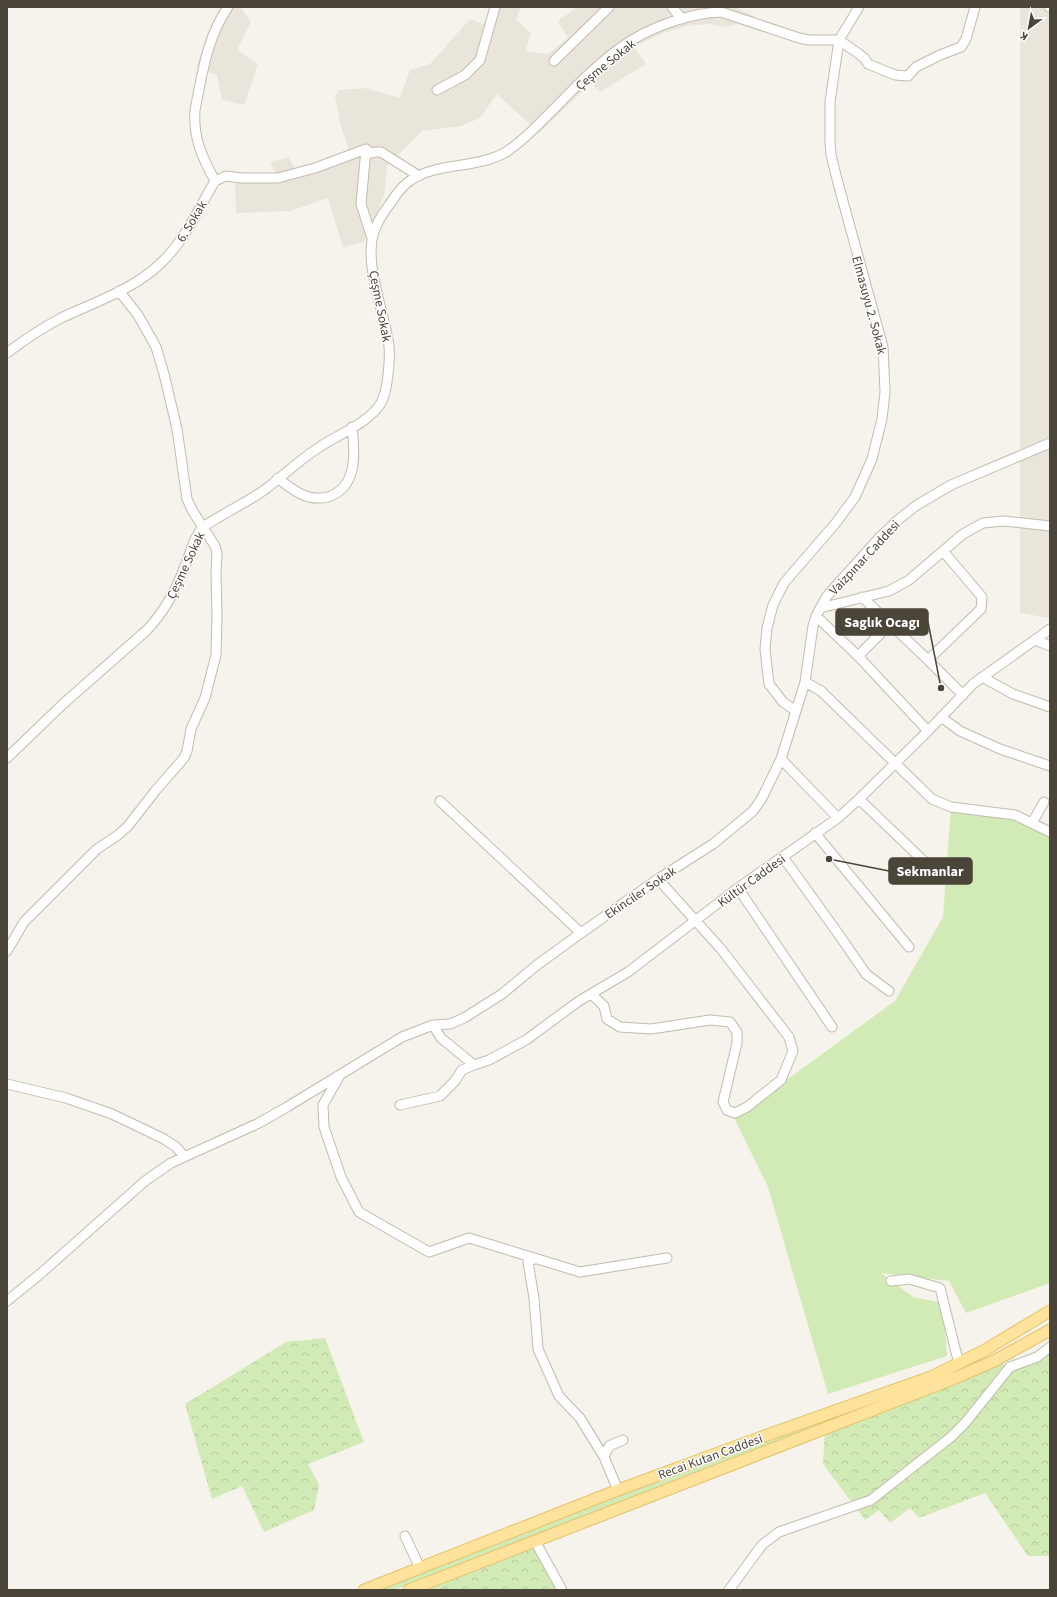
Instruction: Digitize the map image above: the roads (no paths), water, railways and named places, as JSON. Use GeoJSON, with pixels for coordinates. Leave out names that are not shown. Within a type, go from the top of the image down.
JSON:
{"type":"FeatureCollection","features":[{"type":"Feature","properties":{"kind":"main road","name":"Recai Kutan Caddesi"},"geometry":{"type":"LineString","coordinates":[[364,1590],[618,1490],[931,1377],[1003,1341],[1050,1311]]}},
{"type":"Feature","properties":{"kind":"main road","name":"Recai Kutan Caddesi"},"geometry":{"type":"LineString","coordinates":[[409,1590],[974,1370],[1050,1330]]}},
{"type":"Feature","properties":{"kind":"street"},"geometry":{"type":"LineString","coordinates":[[228,7],[221,17],[212,38],[200,87],[194,122],[196,140],[199,149],[215,181],[226,176],[241,178],[278,178],[315,168],[366,149]]}},
{"type":"Feature","properties":{"kind":"street"},"geometry":{"type":"LineString","coordinates":[[437,90],[465,75],[480,60],[495,7]]}},
{"type":"Feature","properties":{"kind":"street"},"geometry":{"type":"LineString","coordinates":[[554,61],[609,7]]}},
{"type":"Feature","properties":{"kind":"street"},"geometry":{"type":"LineString","coordinates":[[672,7],[682,19]]}},
{"type":"Feature","properties":{"kind":"street","name":"Elmasuyu 2. Sokak"},"geometry":{"type":"LineString","coordinates":[[796,711],[783,702],[769,684],[765,648],[767,628],[773,605],[784,583],[835,524],[855,496],[873,453],[882,419],[885,392],[883,347],[860,268],[831,155],[829,127],[830,102],[839,40],[859,7]]}},
{"type":"Feature","properties":{"kind":"street"},"geometry":{"type":"LineString","coordinates":[[839,40],[859,54],[868,64],[895,75],[908,76],[916,68],[940,55],[961,47],[966,39],[975,7]]}},
{"type":"Feature","properties":{"kind":"street","name":"Çeşme Sokak"},"geometry":{"type":"LineString","coordinates":[[7,758],[63,704],[148,630],[159,618],[183,573],[197,534],[203,527],[249,500],[309,453],[352,427],[376,410],[382,401],[386,388],[389,361],[386,329],[373,269],[372,238],[379,220],[405,184],[419,176],[440,169],[489,160],[507,151],[528,134],[602,63],[623,46],[651,31],[682,19],[722,9],[799,38],[809,40],[839,40]]}},
{"type":"Feature","properties":{"kind":"street"},"geometry":{"type":"LineString","coordinates":[[366,149],[370,153],[381,152],[419,176]]}},
{"type":"Feature","properties":{"kind":"street"},"geometry":{"type":"LineString","coordinates":[[366,149],[361,204],[372,238]]}},
{"type":"Feature","properties":{"kind":"street","name":"6. Sokak"},"geometry":{"type":"LineString","coordinates":[[7,352],[47,326],[119,292],[154,269],[171,253],[193,220],[215,181]]}},
{"type":"Feature","properties":{"kind":"street"},"geometry":{"type":"LineString","coordinates":[[7,951],[18,931],[28,918],[97,848],[118,835],[128,826],[156,790],[184,758],[187,751],[191,729],[205,698],[209,685],[216,648],[217,553],[215,546],[192,510],[187,499],[177,429],[156,347],[138,315],[119,292]]}},
{"type":"Feature","properties":{"kind":"street"},"geometry":{"type":"LineString","coordinates":[[278,478],[294,490],[308,497],[325,498],[339,492],[347,484],[352,471],[354,454],[352,427]]}},
{"type":"Feature","properties":{"kind":"street","name":"Vaizpınar Caddesi"},"geometry":{"type":"LineString","coordinates":[[796,711],[805,682],[813,626],[818,612],[827,596],[879,538],[899,519],[917,505],[951,485],[1050,443]]}},
{"type":"Feature","properties":{"kind":"street"},"geometry":{"type":"LineString","coordinates":[[928,731],[818,612],[862,597],[889,591],[909,580],[964,534],[983,523],[1004,521],[1050,526]]}},
{"type":"Feature","properties":{"kind":"street"},"geometry":{"type":"LineString","coordinates":[[928,660],[981,609],[982,597],[943,551]]}},
{"type":"Feature","properties":{"kind":"street"},"geometry":{"type":"LineString","coordinates":[[862,597],[963,695]]}},
{"type":"Feature","properties":{"kind":"street"},"geometry":{"type":"LineString","coordinates":[[858,656],[890,624]]}},
{"type":"Feature","properties":{"kind":"street","name":"Kültür Caddesi"},"geometry":{"type":"LineString","coordinates":[[400,1105],[440,1096],[455,1081],[462,1070],[489,1060],[526,1040],[591,994],[628,972],[738,888],[838,818],[895,764],[982,676],[1050,629]]}},
{"type":"Feature","properties":{"kind":"street"},"geometry":{"type":"LineString","coordinates":[[1035,640],[1050,646]]}},
{"type":"Feature","properties":{"kind":"street"},"geometry":{"type":"LineString","coordinates":[[982,676],[1012,694],[1050,708]]}},
{"type":"Feature","properties":{"kind":"street"},"geometry":{"type":"LineString","coordinates":[[805,682],[821,691],[932,799],[951,807],[1015,815],[1050,832]]}},
{"type":"Feature","properties":{"kind":"street","name":"Ekinciler Sokak"},"geometry":{"type":"LineString","coordinates":[[7,1301],[39,1275],[145,1181],[170,1163],[259,1123],[402,1037],[433,1025],[450,1024],[490,1002],[537,964],[658,879],[713,844],[753,811],[772,781],[781,759],[796,711]]}},
{"type":"Feature","properties":{"kind":"street"},"geometry":{"type":"LineString","coordinates":[[941,717],[960,731],[1000,749],[1050,766]]}},
{"type":"Feature","properties":{"kind":"street"},"geometry":{"type":"LineString","coordinates":[[781,759],[838,818]]}},
{"type":"Feature","properties":{"kind":"street"},"geometry":{"type":"LineString","coordinates":[[859,799],[929,866]]}},
{"type":"Feature","properties":{"kind":"street"},"geometry":{"type":"LineString","coordinates":[[440,802],[581,933]]}},
{"type":"Feature","properties":{"kind":"street"},"geometry":{"type":"LineString","coordinates":[[1032,823],[1044,802]]}},
{"type":"Feature","properties":{"kind":"street"},"geometry":{"type":"LineString","coordinates":[[815,833],[909,947]]}},
{"type":"Feature","properties":{"kind":"street"},"geometry":{"type":"LineString","coordinates":[[783,857],[838,932],[866,974],[890,991]]}},
{"type":"Feature","properties":{"kind":"street"},"geometry":{"type":"LineString","coordinates":[[591,994],[604,1006],[607,1019],[620,1027],[651,1029],[710,1020],[730,1022],[737,1032],[723,1102],[727,1110],[735,1114],[781,1080],[793,1051],[789,1037],[721,949],[658,879]]}},
{"type":"Feature","properties":{"kind":"street"},"geometry":{"type":"LineString","coordinates":[[738,888],[832,1027]]}},
{"type":"Feature","properties":{"kind":"street"},"geometry":{"type":"LineString","coordinates":[[433,1025],[441,1038],[474,1065]]}},
{"type":"Feature","properties":{"kind":"street"},"geometry":{"type":"LineString","coordinates":[[341,1073],[323,1105],[324,1127],[340,1177],[359,1212],[429,1252],[469,1238],[580,1272],[667,1258]]}},
{"type":"Feature","properties":{"kind":"street"},"geometry":{"type":"LineString","coordinates":[[7,1084],[66,1098],[112,1114],[164,1139],[184,1156]]}},
{"type":"Feature","properties":{"kind":"street"},"geometry":{"type":"LineString","coordinates":[[534,1259],[528,1262],[534,1298],[538,1349],[559,1396],[580,1418],[604,1457],[618,1490]]}},
{"type":"Feature","properties":{"kind":"street"},"geometry":{"type":"LineString","coordinates":[[891,1281],[909,1279],[940,1288],[958,1364]]}},
{"type":"Feature","properties":{"kind":"street"},"geometry":{"type":"LineString","coordinates":[[729,1590],[762,1545],[779,1532],[871,1500],[951,1437],[1010,1367],[1037,1357],[1050,1348]]}},
{"type":"Feature","properties":{"kind":"street"},"geometry":{"type":"LineString","coordinates":[[604,1457],[609,1446],[623,1440]]}},
{"type":"Feature","properties":{"kind":"street"},"geometry":{"type":"LineString","coordinates":[[405,1536],[420,1568]]}},
{"type":"Feature","properties":{"kind":"street"},"geometry":{"type":"LineString","coordinates":[[534,1541],[562,1590]]}},
{"type":"Feature","properties":{"kind":"place","name":"Saglık Ocagı"},"geometry":{"type":"Point","coordinates":[941,688]}},
{"type":"Feature","properties":{"kind":"place","name":"Sekmanlar"},"geometry":{"type":"Point","coordinates":[829,859]}}]}
